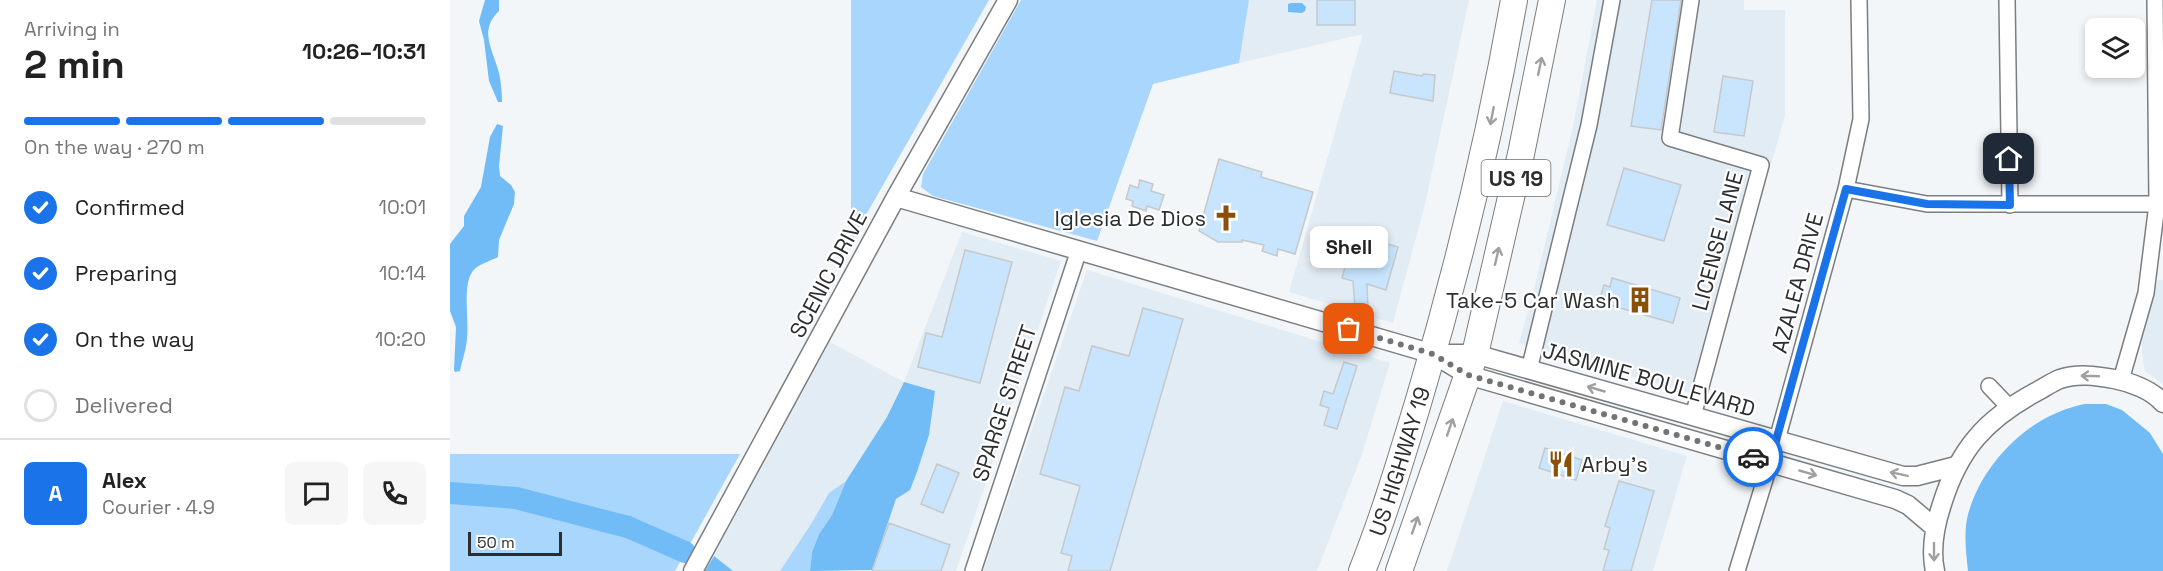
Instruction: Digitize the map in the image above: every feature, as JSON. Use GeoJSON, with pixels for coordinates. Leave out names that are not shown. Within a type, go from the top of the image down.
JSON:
{"type":"FeatureCollection","features":[{"type":"Feature","properties":{"kind":"highway","name":"US HIGHWAY 19"},"geometry":{"type":"LineString","coordinates":[[1362,571],[1395,480],[1433,354],[1468,224],[1488,138],[1514,0]]}},
{"type":"Feature","properties":{"kind":"highway","name":"US HIGHWAY 19"},"geometry":{"type":"LineString","coordinates":[[1399,571],[1471,364],[1521,154],[1552,0]]}},
{"type":"Feature","properties":{"kind":"street","name":"SCENIC DRIVE"},"geometry":{"type":"LineString","coordinates":[[693,571],[896,197],[1008,0]]}},
{"type":"Feature","properties":{"kind":"street"},"geometry":{"type":"LineString","coordinates":[[1529,370],[1589,125],[1612,0]]}},
{"type":"Feature","properties":{"kind":"street","name":"LICENSE LANE"},"geometry":{"type":"LineString","coordinates":[[1691,0],[1670,138],[1761,165],[1693,416]]}},
{"type":"Feature","properties":{"kind":"street","name":"AZALEA DRIVE"},"geometry":{"type":"LineString","coordinates":[[1737,571],[1777,440],[1846,189],[1861,119],[1859,0]]}},
{"type":"Feature","properties":{"kind":"street"},"geometry":{"type":"LineString","coordinates":[[2007,0],[2010,205]]}},
{"type":"Feature","properties":{"kind":"street"},"geometry":{"type":"LineString","coordinates":[[2121,380],[2146,293],[2160,204],[2155,0]]}},
{"type":"Feature","properties":{"kind":"street"},"geometry":{"type":"LineString","coordinates":[[1846,189],[1927,204],[2160,204]]}},
{"type":"Feature","properties":{"kind":"street","name":"JASMINE BOULEVARD"},"geometry":{"type":"LineString","coordinates":[[896,197],[1471,364],[1622,419],[1895,499],[1908,505],[1934,527]]}},
{"type":"Feature","properties":{"kind":"street","name":"SPARGE STREET"},"geometry":{"type":"LineString","coordinates":[[972,571],[1079,250]]}},
{"type":"Feature","properties":{"kind":"street","name":"JASMINE BOULEVARD"},"geometry":{"type":"LineString","coordinates":[[1471,364],[1529,370],[1903,476],[1917,476],[1956,466]]}},
{"type":"Feature","properties":{"kind":"street"},"geometry":{"type":"LineString","coordinates":[[1935,571],[1934,527],[1956,466],[1987,426],[2009,407],[2060,379],[2089,375],[2121,380],[2141,388],[2159,398],[2163,403]]}},
{"type":"Feature","properties":{"kind":"street"},"geometry":{"type":"LineString","coordinates":[[1989,386],[2009,407]]}},
{"type":"Feature","properties":{"kind":"street"},"geometry":{"type":"LineString","coordinates":[[1622,419],[1629,398]]}},
{"type":"Feature","properties":{"kind":"shaded area"},"geometry":{"type":"Polygon","coordinates":[[[485,0],[499,0],[499,11],[489,26],[488,33],[500,76],[502,102],[498,102],[489,81],[484,40],[479,21],[485,0]]]}},
{"type":"Feature","properties":{"kind":"shaded area"},"geometry":{"type":"Polygon","coordinates":[[[851,0],[989,0],[851,241],[851,0]]]}},
{"type":"Feature","properties":{"kind":"shaded area"},"geometry":{"type":"Polygon","coordinates":[[[1021,0],[1249,0],[1239,63],[1153,84],[1097,241],[933,196],[921,187],[923,174],[1021,0]]]}},
{"type":"Feature","properties":{"kind":"shaded area"},"geometry":{"type":"Polygon","coordinates":[[[1249,0],[1469,0],[1425,204],[1393,323],[1289,292],[1363,34],[1239,63],[1249,0]]]}},
{"type":"Feature","properties":{"kind":"shaded area"},"geometry":{"type":"Polygon","coordinates":[[[1597,0],[1744,0],[1744,10],[1785,10],[1785,116],[1704,397],[1519,343],[1573,127],[1597,0]]]}},
{"type":"Feature","properties":{"kind":"shaded area"},"geometry":{"type":"Polygon","coordinates":[[[1302,3],[1306,7],[1305,11],[1302,13],[1288,12],[1288,4],[1302,3]]]}},
{"type":"Feature","properties":{"kind":"shaded area"},"geometry":{"type":"Polygon","coordinates":[[[497,124],[503,126],[500,176],[511,185],[515,192],[514,204],[499,240],[498,257],[476,268],[471,274],[467,288],[466,343],[460,371],[455,372],[456,327],[450,311],[450,244],[464,226],[464,216],[481,187],[490,137],[497,124]]]}},
{"type":"Feature","properties":{"kind":"shaded area"},"geometry":{"type":"Polygon","coordinates":[[[962,232],[1061,261],[956,571],[871,571],[896,499],[910,490],[929,435],[904,382],[962,232]]]}},
{"type":"Feature","properties":{"kind":"shaded area"},"geometry":{"type":"Polygon","coordinates":[[[1087,270],[1390,363],[1362,454],[1317,571],[983,571],[1087,270]]]}},
{"type":"Feature","properties":{"kind":"shaded area"},"geometry":{"type":"Polygon","coordinates":[[[2158,280],[2163,280],[2163,384],[2145,371],[2142,354],[2142,338],[2158,280]]]}},
{"type":"Feature","properties":{"kind":"shaded area"},"geometry":{"type":"Polygon","coordinates":[[[830,342],[904,382],[887,417],[846,481],[829,493],[780,571],[733,571],[714,556],[830,342]]]}},
{"type":"Feature","properties":{"kind":"shaded area"},"geometry":{"type":"Polygon","coordinates":[[[904,382],[935,391],[929,435],[910,490],[896,499],[872,570],[810,571],[812,552],[819,534],[832,515],[846,481],[887,417],[904,382]]]}},
{"type":"Feature","properties":{"kind":"shaded area"},"geometry":{"type":"Polygon","coordinates":[[[1503,401],[1687,456],[1653,571],[1447,571],[1503,401]]]}},
{"type":"Feature","properties":{"kind":"shaded area"},"geometry":{"type":"Polygon","coordinates":[[[2085,404],[2106,404],[2122,410],[2150,433],[2163,454],[2163,571],[1968,571],[1967,518],[1976,492],[1986,474],[2013,442],[2029,429],[2065,409],[2085,404]]]}},
{"type":"Feature","properties":{"kind":"shaded area"},"geometry":{"type":"Polygon","coordinates":[[[450,454],[740,454],[675,571],[450,571],[450,454]]]}},
{"type":"Feature","properties":{"kind":"shaded area"},"geometry":{"type":"Polygon","coordinates":[[[846,481],[832,515],[819,534],[812,552],[810,571],[780,571],[829,493],[846,481]]]}},
{"type":"Feature","properties":{"kind":"shaded area"},"geometry":{"type":"Polygon","coordinates":[[[714,556],[733,571],[705,571],[714,556]]]}},
{"type":"Feature","properties":{"kind":"building"},"geometry":{"type":"Polygon","coordinates":[[[1317,0],[1355,0],[1355,25],[1317,25],[1317,0]]]}},
{"type":"Feature","properties":{"kind":"building"},"geometry":{"type":"Polygon","coordinates":[[[1652,0],[1681,0],[1661,130],[1631,126],[1652,0]]]}},
{"type":"Feature","properties":{"kind":"building"},"geometry":{"type":"Polygon","coordinates":[[[1394,71],[1422,76],[1423,74],[1435,75],[1433,101],[1390,93],[1394,71]]]}},
{"type":"Feature","properties":{"kind":"building"},"geometry":{"type":"Polygon","coordinates":[[[1723,76],[1753,81],[1744,136],[1714,132],[1723,76]]]}},
{"type":"Feature","properties":{"kind":"building","name":"Iglesia De Dios"},"geometry":{"type":"Polygon","coordinates":[[[1219,159],[1262,172],[1261,177],[1313,192],[1295,254],[1278,249],[1277,256],[1262,251],[1264,245],[1242,240],[1242,242],[1218,242],[1199,231],[1219,159]]]}},
{"type":"Feature","properties":{"kind":"building"},"geometry":{"type":"Polygon","coordinates":[[[1624,168],[1681,185],[1664,241],[1607,225],[1624,168]]]}},
{"type":"Feature","properties":{"kind":"building"},"geometry":{"type":"Polygon","coordinates":[[[1140,180],[1153,184],[1151,191],[1164,195],[1159,210],[1147,206],[1146,211],[1132,206],[1133,201],[1126,199],[1130,185],[1138,188],[1140,180]]]}},
{"type":"Feature","properties":{"kind":"building"},"geometry":{"type":"Polygon","coordinates":[[[1361,236],[1398,247],[1386,290],[1367,284],[1368,311],[1355,308],[1353,281],[1342,278],[1350,250],[1356,252],[1361,236]]]}},
{"type":"Feature","properties":{"kind":"building"},"geometry":{"type":"Polygon","coordinates":[[[965,250],[1012,262],[980,383],[918,367],[926,333],[942,337],[965,250]]]}},
{"type":"Feature","properties":{"kind":"building","name":"Take-5 Car Wash"},"geometry":{"type":"Polygon","coordinates":[[[1612,278],[1680,298],[1673,323],[1599,302],[1604,285],[1610,287],[1612,278]]]}},
{"type":"Feature","properties":{"kind":"building"},"geometry":{"type":"Polygon","coordinates":[[[1143,308],[1183,319],[1110,571],[1068,571],[1072,556],[1061,553],[1080,486],[1040,474],[1065,387],[1079,391],[1092,346],[1129,356],[1143,308]]]}},
{"type":"Feature","properties":{"kind":"building"},"geometry":{"type":"Polygon","coordinates":[[[1344,362],[1357,366],[1337,429],[1324,425],[1329,408],[1320,405],[1324,391],[1333,394],[1344,362]]]}},
{"type":"Feature","properties":{"kind":"building","name":"Arby's"},"geometry":{"type":"Polygon","coordinates":[[[1545,448],[1582,460],[1576,480],[1539,468],[1545,448]]]}},
{"type":"Feature","properties":{"kind":"building"},"geometry":{"type":"Polygon","coordinates":[[[937,464],[959,473],[943,513],[921,504],[937,464]]]}},
{"type":"Feature","properties":{"kind":"building"},"geometry":{"type":"Polygon","coordinates":[[[1619,481],[1654,491],[1631,571],[1603,571],[1609,550],[1604,549],[1610,528],[1605,526],[1619,481]]]}},
{"type":"Feature","properties":{"kind":"building"},"geometry":{"type":"Polygon","coordinates":[[[889,523],[950,545],[941,571],[872,571],[889,523]]]}},
{"type":"Feature","properties":{"kind":"waterway"},"geometry":{"type":"LineString","coordinates":[[450,493],[516,498],[628,527],[685,552]]}},
{"type":"Feature","properties":{"kind":"way so far"},"geometry":{"type":"LineString","coordinates":[[1349,329],[1433,354],[1468,375],[1753,457]]}},
{"type":"Feature","properties":{"kind":"place","name":"Iglesia De Dios"},"geometry":{"type":"Point","coordinates":[1226,218]}},
{"type":"Feature","properties":{"kind":"place","name":"Take-5 Car Wash"},"geometry":{"type":"Point","coordinates":[1640,300]}},
{"type":"Feature","properties":{"kind":"place","name":"Shell"},"geometry":{"type":"Point","coordinates":[1349,329]}},
{"type":"Feature","properties":{"kind":"place","name":"Arby's"},"geometry":{"type":"Point","coordinates":[1561,464]}},
{"type":"Feature","properties":{"kind":"route"},"geometry":{"type":"LineString","coordinates":[[1753,457],[1770,462],[1846,189],[1927,204],[2010,205],[2009,159]]}}]}
